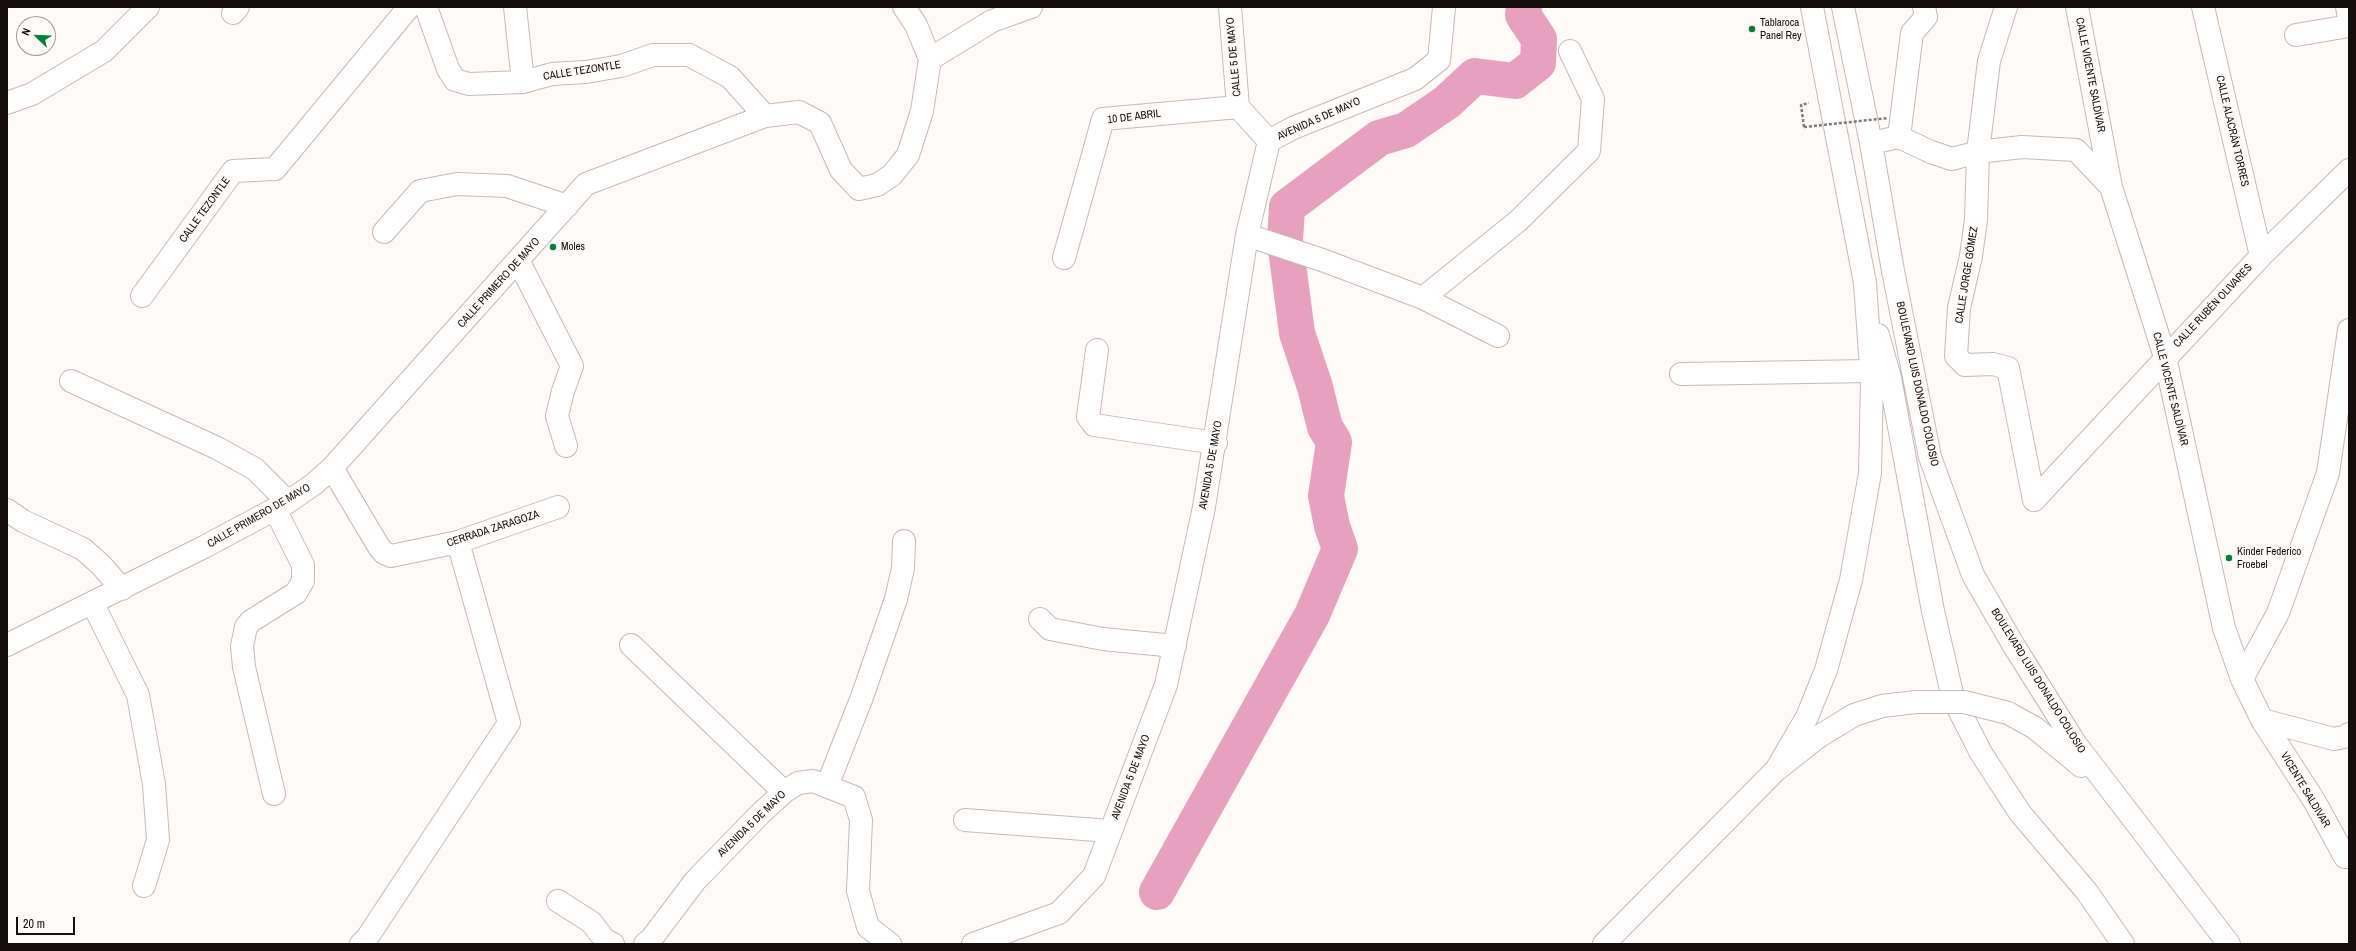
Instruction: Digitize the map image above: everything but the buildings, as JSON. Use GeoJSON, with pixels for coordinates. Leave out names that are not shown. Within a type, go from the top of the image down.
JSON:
{"type":"FeatureCollection","features":[{"type":"Feature","properties":{"kind":"main road"},"geometry":{"type":"LineString","coordinates":[[7,103],[32,94],[104,51],[148,7]]}},
{"type":"Feature","properties":{"kind":"main road","name":"CALLE TEZONTLE"},"geometry":{"type":"LineString","coordinates":[[142,296],[233,171],[275,169],[409,7]]}},
{"type":"Feature","properties":{"kind":"main road","name":"CALLE TEZONTLE"},"geometry":{"type":"LineString","coordinates":[[426,7],[448,69],[455,80],[469,84],[523,82],[552,74],[621,66],[653,55],[689,54],[730,77],[765,116]]}},
{"type":"Feature","properties":{"kind":"main road"},"geometry":{"type":"LineString","coordinates":[[515,7],[523,82]]}},
{"type":"Feature","properties":{"kind":"main road"},"geometry":{"type":"LineString","coordinates":[[904,7],[916,24],[930,59],[992,21],[1031,7]]}},
{"type":"Feature","properties":{"kind":"main road","name":"CALLE 5 DE MAYO"},"geometry":{"type":"LineString","coordinates":[[1230,7],[1238,107]]}},
{"type":"Feature","properties":{"kind":"main road","name":"AVENIDA 5 DE MAYO"},"geometry":{"type":"LineString","coordinates":[[973,944],[1059,913],[1094,876],[1166,685],[1216,443],[1248,235],[1269,141],[1293,128],[1415,79],[1439,60],[1444,7]]}},
{"type":"Feature","properties":{"kind":"main road"},"geometry":{"type":"LineString","coordinates":[[1812,7],[1864,283],[1890,378],[1933,611],[1953,698],[1980,752],[2020,813],[2086,892],[2123,944]]}},
{"type":"Feature","properties":{"kind":"main road","name":"BOULEVARD LUIS DONALDO COLOSIO"},"geometry":{"type":"LineString","coordinates":[[1843,7],[1871,143],[1893,271],[1930,457],[1973,575],[2014,646],[2071,736],[2113,795],[2228,944]]}},
{"type":"Feature","properties":{"kind":"main road","name":"CALLE JORGE GÓMEZ"},"geometry":{"type":"LineString","coordinates":[[2006,7],[1989,61],[1978,152],[1976,220],[1971,256],[1959,308],[1956,356],[1965,365],[1994,364],[2008,368],[2034,500]]}},
{"type":"Feature","properties":{"kind":"main road","name":"CALLE VICENTE SALDÍVAR"},"geometry":{"type":"LineString","coordinates":[[2077,7],[2111,187],[2165,358],[2224,628],[2242,679],[2262,720]]}},
{"type":"Feature","properties":{"kind":"main road","name":"CALLE ALACRÁN TORRES"},"geometry":{"type":"LineString","coordinates":[[2203,7],[2261,256]]}},
{"type":"Feature","properties":{"kind":"main road"},"geometry":{"type":"LineString","coordinates":[[2347,7],[2349,18]]}},
{"type":"Feature","properties":{"kind":"main road"},"geometry":{"type":"LineString","coordinates":[[1871,143],[1894,128],[1912,33],[1925,12]]}},
{"type":"Feature","properties":{"kind":"main road"},"geometry":{"type":"LineString","coordinates":[[2296,35],[2349,26]]}},
{"type":"Feature","properties":{"kind":"main road"},"geometry":{"type":"LineString","coordinates":[[1423,298],[1518,221],[1589,151],[1593,99],[1570,51]]}},
{"type":"Feature","properties":{"kind":"main road","name":"CALLE PRIMERO DE MAYO"},"geometry":{"type":"LineString","coordinates":[[7,645],[122,589],[282,505],[314,484],[332,468],[519,262],[586,184],[765,116],[799,112],[820,123],[841,170],[859,189],[877,185],[892,175],[908,154],[922,111],[930,59]]}},
{"type":"Feature","properties":{"kind":"main road"},"geometry":{"type":"LineString","coordinates":[[1238,107],[1269,141]]}},
{"type":"Feature","properties":{"kind":"main road","name":"10 DE ABRIL"},"geometry":{"type":"LineString","coordinates":[[1064,258],[1103,119],[1238,107]]}},
{"type":"Feature","properties":{"kind":"main road"},"geometry":{"type":"LineString","coordinates":[[1894,128],[1931,152],[1952,159],[1978,152],[2022,147],[2076,150],[2111,187]]}},
{"type":"Feature","properties":{"kind":"main road","name":"CALLE RUBÉN OLIVARES"},"geometry":{"type":"LineString","coordinates":[[2034,500],[2261,256],[2349,170]]}},
{"type":"Feature","properties":{"kind":"main road"},"geometry":{"type":"LineString","coordinates":[[384,232],[420,190],[458,184],[507,186],[567,206]]}},
{"type":"Feature","properties":{"kind":"main road"},"geometry":{"type":"LineString","coordinates":[[1248,235],[1325,261],[1423,298],[1498,336]]}},
{"type":"Feature","properties":{"kind":"main road"},"geometry":{"type":"LineString","coordinates":[[519,262],[572,366],[562,391],[557,416],[566,446]]}},
{"type":"Feature","properties":{"kind":"main road"},"geometry":{"type":"LineString","coordinates":[[1776,770],[1807,717],[1826,670],[1851,580],[1870,473],[1871,371],[1864,283]]}},
{"type":"Feature","properties":{"kind":"main road"},"geometry":{"type":"LineString","coordinates":[[2242,679],[2278,613],[2328,473],[2349,330]]}},
{"type":"Feature","properties":{"kind":"main road"},"geometry":{"type":"LineString","coordinates":[[1097,350],[1088,417],[1094,425],[1216,443]]}},
{"type":"Feature","properties":{"kind":"main road"},"geometry":{"type":"LineString","coordinates":[[1681,374],[1871,371]]}},
{"type":"Feature","properties":{"kind":"main road"},"geometry":{"type":"LineString","coordinates":[[71,381],[217,448],[255,469],[282,505],[303,565],[303,581],[296,593],[251,621],[246,627],[242,646],[244,667],[274,794]]}},
{"type":"Feature","properties":{"kind":"main road","name":"CERRADA ZARAGOZA"},"geometry":{"type":"LineString","coordinates":[[332,468],[384,553],[391,556],[458,542],[558,507]]}},
{"type":"Feature","properties":{"kind":"main road"},"geometry":{"type":"LineString","coordinates":[[7,510],[23,521],[83,550],[101,565],[122,589]]}},
{"type":"Feature","properties":{"kind":"main road"},"geometry":{"type":"LineString","coordinates":[[827,786],[862,697],[896,599],[903,568],[904,541]]}},
{"type":"Feature","properties":{"kind":"main road"},"geometry":{"type":"LineString","coordinates":[[361,944],[367,938],[509,723],[458,542]]}},
{"type":"Feature","properties":{"kind":"main road"},"geometry":{"type":"LineString","coordinates":[[93,604],[138,695],[154,784],[158,840],[144,886]]}},
{"type":"Feature","properties":{"kind":"main road"},"geometry":{"type":"LineString","coordinates":[[1040,619],[1050,629],[1103,638],[1175,646]]}},
{"type":"Feature","properties":{"kind":"main road"},"geometry":{"type":"LineString","coordinates":[[632,645],[784,792]]}},
{"type":"Feature","properties":{"kind":"main road"},"geometry":{"type":"LineString","coordinates":[[1604,944],[1776,770],[1818,737],[1854,715],[1882,706],[1916,702],[1964,702],[2008,713],[2035,728],[2061,747],[2113,795]]}},
{"type":"Feature","properties":{"kind":"main road"},"geometry":{"type":"LineString","coordinates":[[2262,720],[2334,739],[2348,735]]}},
{"type":"Feature","properties":{"kind":"main road","name":"VICENTE SALDIVAR"},"geometry":{"type":"LineString","coordinates":[[2262,720],[2314,802],[2345,857],[2349,857]]}},
{"type":"Feature","properties":{"kind":"main road","name":"AVENIDA 5 DE MAYO"},"geometry":{"type":"LineString","coordinates":[[645,944],[652,938],[695,881],[784,792],[798,783],[813,781],[854,797],[861,820],[858,892],[868,927],[890,944]]}},
{"type":"Feature","properties":{"kind":"main road"},"geometry":{"type":"LineString","coordinates":[[965,820],[1110,831]]}},
{"type":"Feature","properties":{"kind":"main road"},"geometry":{"type":"LineString","coordinates":[[558,901],[591,922],[605,940],[613,944]]}},
{"type":"Feature","properties":{"kind":"path"},"geometry":{"type":"LineString","coordinates":[[1804,127],[1894,128]]}},
{"type":"Feature","properties":{"kind":"waterway"},"geometry":{"type":"LineString","coordinates":[[1157,892],[1312,615],[1340,549],[1332,526],[1326,496],[1334,442],[1325,427],[1315,387],[1297,333],[1285,241],[1287,207],[1379,138],[1406,130],[1447,102],[1475,76],[1515,81],[1538,63],[1539,39],[1523,15],[1524,7]]}},
{"type":"Feature","properties":{"kind":"place","name":"Tablaroca Panel Rey"},"geometry":{"type":"Point","coordinates":[1752,29]}},
{"type":"Feature","properties":{"kind":"place","name":"Moles"},"geometry":{"type":"Point","coordinates":[553,247]}},
{"type":"Feature","properties":{"kind":"place","name":"Kinder Federico Froebel"},"geometry":{"type":"Point","coordinates":[2229,558]}}]}
